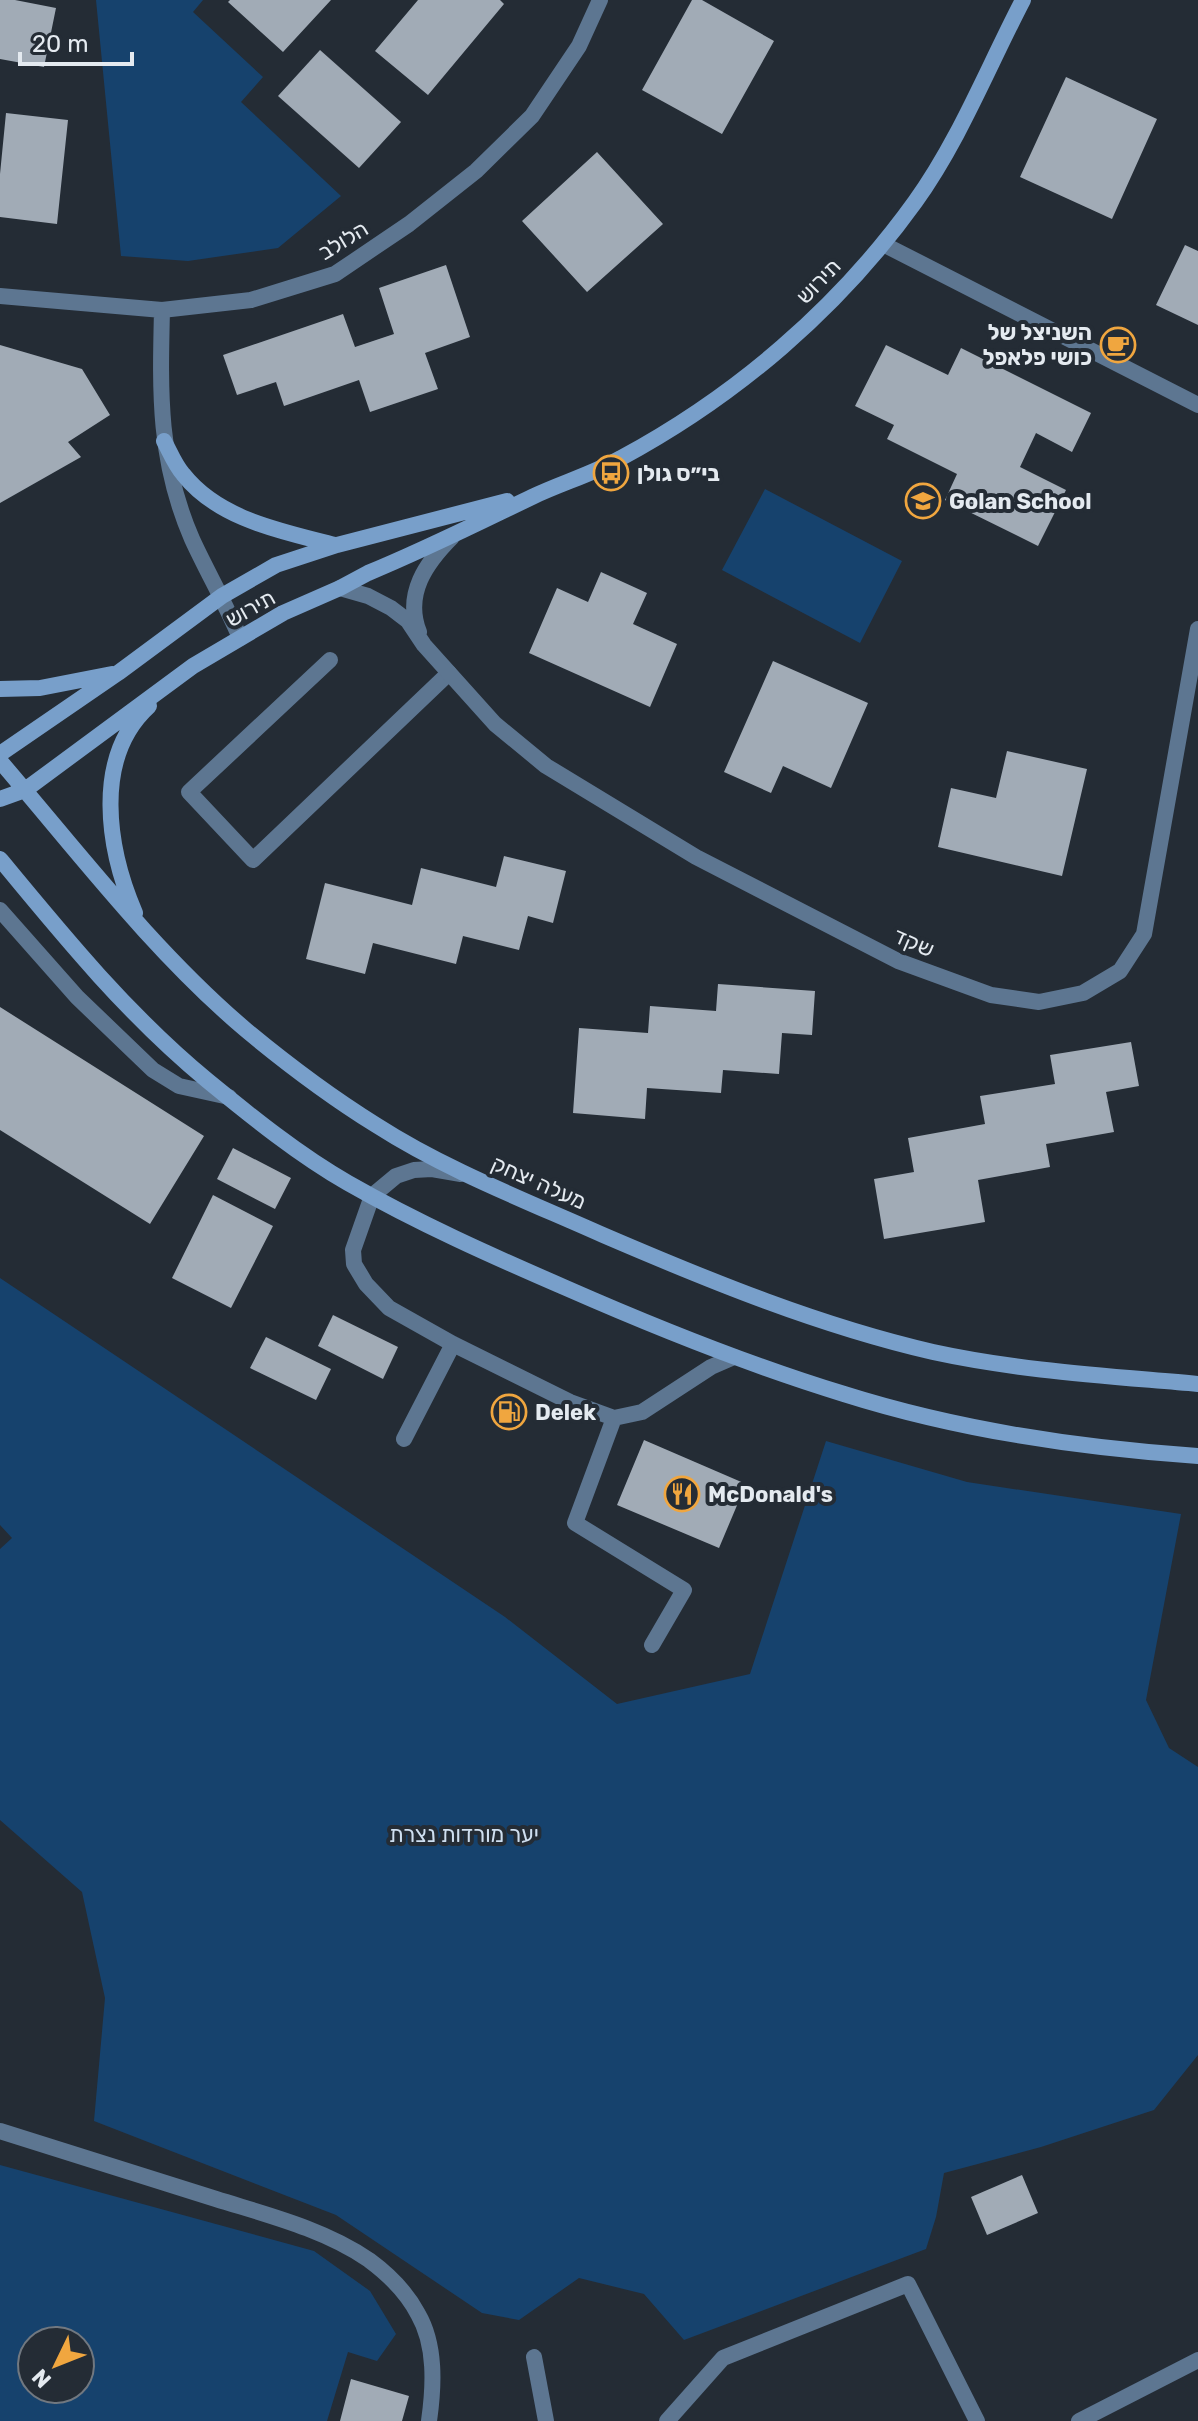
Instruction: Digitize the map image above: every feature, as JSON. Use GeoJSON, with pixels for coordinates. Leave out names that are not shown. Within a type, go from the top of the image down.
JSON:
{"type":"FeatureCollection","features":[{"type":"Feature","properties":{"kind":"main road","name":"תירוש"},"geometry":{"type":"LineString","coordinates":[[0,799],[25,790],[193,666],[283,613],[543,492],[617,461],[682,424],[762,365],[827,306],[883,244],[917,200],[953,140],[1023,0]]}},
{"type":"Feature","properties":{"kind":"main road"},"geometry":{"type":"LineString","coordinates":[[164,441],[182,474],[203,494],[229,511],[266,527],[337,545]]}},
{"type":"Feature","properties":{"kind":"main road","name":"תירוש"},"geometry":{"type":"LineString","coordinates":[[0,754],[118,673],[222,596],[276,565],[337,545],[543,492]]}},
{"type":"Feature","properties":{"kind":"main road"},"geometry":{"type":"LineString","coordinates":[[142,929],[127,894],[115,851],[110,802],[115,769],[124,742],[144,711],[193,666]]}},
{"type":"Feature","properties":{"kind":"main road"},"geometry":{"type":"LineString","coordinates":[[0,689],[40,688],[118,673]]}},
{"type":"Feature","properties":{"kind":"main road","name":"מעלה יצחק"},"geometry":{"type":"LineString","coordinates":[[0,761],[142,929],[188,977],[247,1031],[315,1084],[378,1127],[475,1177],[671,1265],[864,1334],[935,1352],[1010,1364],[1198,1384]]}},
{"type":"Feature","properties":{"kind":"main road"},"geometry":{"type":"LineString","coordinates":[[0,859],[143,1023],[229,1097],[289,1143],[372,1196],[485,1252],[647,1323],[846,1395],[995,1431],[1076,1444],[1198,1456]]}},
{"type":"Feature","properties":{"kind":"street","name":"הלולב"},"geometry":{"type":"LineString","coordinates":[[0,296],[162,310],[251,300],[335,274],[409,224],[476,171],[532,116],[579,46],[600,0]]}},
{"type":"Feature","properties":{"kind":"street"},"geometry":{"type":"LineString","coordinates":[[883,244],[1198,405]]}},
{"type":"Feature","properties":{"kind":"street"},"geometry":{"type":"LineString","coordinates":[[162,310],[160,404],[173,482],[192,538],[240,638]]}},
{"type":"Feature","properties":{"kind":"street","name":"שקד"},"geometry":{"type":"LineString","coordinates":[[424,645],[415,623],[414,595],[432,557],[454,534]]}},
{"type":"Feature","properties":{"kind":"street","name":"שקד"},"geometry":{"type":"LineString","coordinates":[[340,588],[368,596],[408,621],[424,645],[495,724],[546,766],[696,857],[898,961],[991,995],[1039,1002],[1083,993],[1120,971],[1144,934],[1198,629]]}},
{"type":"Feature","properties":{"kind":"street"},"geometry":{"type":"LineString","coordinates":[[330,660],[189,792],[253,860],[449,673]]}},
{"type":"Feature","properties":{"kind":"street"},"geometry":{"type":"LineString","coordinates":[[0,910],[77,997],[153,1070],[179,1086],[229,1097]]}},
{"type":"Feature","properties":{"kind":"street"},"geometry":{"type":"LineString","coordinates":[[475,1177],[432,1169],[414,1170],[396,1176],[372,1196],[353,1250],[354,1264],[366,1284],[389,1308],[453,1344],[570,1402],[614,1418],[642,1412],[711,1367],[734,1357]]}},
{"type":"Feature","properties":{"kind":"street"},"geometry":{"type":"LineString","coordinates":[[404,1439],[453,1344]]}},
{"type":"Feature","properties":{"kind":"street"},"geometry":{"type":"LineString","coordinates":[[614,1418],[575,1523],[684,1590],[652,1645]]}},
{"type":"Feature","properties":{"kind":"street"},"geometry":{"type":"LineString","coordinates":[[0,2131],[270,2216],[329,2237],[368,2259],[394,2281],[418,2313],[430,2342],[433,2395],[429,2421]]}},
{"type":"Feature","properties":{"kind":"street"},"geometry":{"type":"LineString","coordinates":[[667,2421],[723,2358],[908,2284],[977,2421]]}},
{"type":"Feature","properties":{"kind":"street"},"geometry":{"type":"LineString","coordinates":[[534,2357],[546,2421]]}},
{"type":"Feature","properties":{"kind":"street"},"geometry":{"type":"LineString","coordinates":[[1079,2421],[1198,2360]]}},
{"type":"Feature","properties":{"kind":"green space"},"geometry":{"type":"Polygon","coordinates":[[[96,0],[203,0],[193,12],[263,77],[241,102],[341,196],[278,248],[188,261],[121,256],[96,0]]]}},
{"type":"Feature","properties":{"kind":"green space"},"geometry":{"type":"Polygon","coordinates":[[[765,489],[902,561],[860,643],[722,570],[765,489]]]}},
{"type":"Feature","properties":{"kind":"green space","name":"יער מורדות נצרת"},"geometry":{"type":"Polygon","coordinates":[[[0,1278],[505,1617],[617,1704],[750,1674],[826,1441],[967,1482],[1181,1514],[1146,1700],[1169,1748],[1198,1767],[1198,2055],[1154,2110],[1041,2147],[944,2173],[926,2249],[684,2340],[644,2294],[579,2278],[519,2320],[482,2313],[336,2215],[94,2121],[105,1998],[82,1892],[0,1820],[0,1549],[12,1538],[0,1525],[0,1278]]]}},
{"type":"Feature","properties":{"kind":"green space"},"geometry":{"type":"Polygon","coordinates":[[[0,2165],[314,2251],[370,2291],[396,2334],[377,2361],[348,2352],[327,2421],[0,2421],[0,2165]]]}},
{"type":"Feature","properties":{"kind":"building"},"geometry":{"type":"Polygon","coordinates":[[[0,0],[56,8],[44,67],[0,59],[0,0]]]}},
{"type":"Feature","properties":{"kind":"building"},"geometry":{"type":"Polygon","coordinates":[[[331,0],[283,52],[228,2],[331,0]]]}},
{"type":"Feature","properties":{"kind":"building"},"geometry":{"type":"Polygon","coordinates":[[[418,0],[500,0],[504,4],[428,95],[375,51],[418,0]]]}},
{"type":"Feature","properties":{"kind":"building"},"geometry":{"type":"Polygon","coordinates":[[[692,0],[702,0],[774,41],[722,134],[642,90],[692,0]]]}},
{"type":"Feature","properties":{"kind":"building"},"geometry":{"type":"Polygon","coordinates":[[[320,50],[401,122],[359,168],[278,96],[320,50]]]}},
{"type":"Feature","properties":{"kind":"building"},"geometry":{"type":"Polygon","coordinates":[[[1066,77],[1157,119],[1112,219],[1020,177],[1066,77]]]}},
{"type":"Feature","properties":{"kind":"building"},"geometry":{"type":"Polygon","coordinates":[[[6,113],[68,120],[57,224],[0,217],[0,174],[6,113]]]}},
{"type":"Feature","properties":{"kind":"building"},"geometry":{"type":"Polygon","coordinates":[[[597,152],[663,224],[587,292],[522,221],[597,152]]]}},
{"type":"Feature","properties":{"kind":"building"},"geometry":{"type":"Polygon","coordinates":[[[1185,245],[1198,251],[1198,325],[1156,305],[1185,245]]]}},
{"type":"Feature","properties":{"kind":"building"},"geometry":{"type":"Polygon","coordinates":[[[446,265],[470,337],[425,353],[438,389],[370,412],[359,380],[284,406],[276,382],[237,395],[223,355],[343,314],[355,347],[394,334],[379,288],[446,265]]]}},
{"type":"Feature","properties":{"kind":"building"},"geometry":{"type":"Polygon","coordinates":[[[0,345],[82,369],[110,415],[68,442],[81,457],[0,503],[0,345]]]}},
{"type":"Feature","properties":{"kind":"building"},"geometry":{"type":"Polygon","coordinates":[[[886,345],[948,375],[961,348],[1091,413],[1072,452],[1036,433],[1020,467],[1066,490],[1038,546],[945,500],[957,474],[887,439],[894,425],[855,406],[886,345]]]}},
{"type":"Feature","properties":{"kind":"building"},"geometry":{"type":"Polygon","coordinates":[[[601,572],[647,593],[633,624],[677,644],[650,707],[529,653],[557,588],[588,602],[601,572]]]}},
{"type":"Feature","properties":{"kind":"building"},"geometry":{"type":"Polygon","coordinates":[[[773,661],[868,703],[831,788],[783,766],[771,793],[724,772],[773,661]]]}},
{"type":"Feature","properties":{"kind":"building"},"geometry":{"type":"Polygon","coordinates":[[[1007,751],[1087,769],[1062,876],[938,847],[951,788],[996,798],[1007,751]]]}},
{"type":"Feature","properties":{"kind":"building"},"geometry":{"type":"Polygon","coordinates":[[[504,856],[566,871],[553,923],[528,916],[519,950],[463,936],[456,964],[373,943],[365,974],[306,959],[325,883],[412,905],[421,868],[496,887],[504,856]]]}},
{"type":"Feature","properties":{"kind":"building"},"geometry":{"type":"Polygon","coordinates":[[[718,984],[815,991],[812,1035],[782,1033],[779,1074],[723,1070],[721,1093],[647,1088],[645,1119],[573,1113],[579,1028],[648,1033],[650,1006],[716,1011],[718,984]]]}},
{"type":"Feature","properties":{"kind":"building"},"geometry":{"type":"Polygon","coordinates":[[[0,1007],[204,1136],[150,1224],[0,1130],[0,1007]]]}},
{"type":"Feature","properties":{"kind":"building"},"geometry":{"type":"Polygon","coordinates":[[[1131,1042],[1139,1086],[1106,1092],[1114,1132],[1046,1144],[1050,1167],[978,1180],[985,1222],[884,1239],[874,1179],[914,1172],[908,1138],[985,1124],[980,1096],[1055,1084],[1050,1055],[1131,1042]]]}},
{"type":"Feature","properties":{"kind":"building"},"geometry":{"type":"Polygon","coordinates":[[[233,1148],[291,1178],[275,1209],[217,1179],[233,1148]]]}},
{"type":"Feature","properties":{"kind":"building"},"geometry":{"type":"Polygon","coordinates":[[[213,1195],[273,1226],[231,1308],[172,1278],[213,1195]]]}},
{"type":"Feature","properties":{"kind":"building"},"geometry":{"type":"Polygon","coordinates":[[[333,1315],[398,1347],[383,1379],[318,1346],[333,1315]]]}},
{"type":"Feature","properties":{"kind":"building"},"geometry":{"type":"Polygon","coordinates":[[[266,1337],[331,1369],[316,1400],[250,1368],[266,1337]]]}},
{"type":"Feature","properties":{"kind":"building","name":"McDonald's"},"geometry":{"type":"Polygon","coordinates":[[[644,1440],[746,1484],[719,1548],[617,1505],[644,1440]]]}},
{"type":"Feature","properties":{"kind":"building"},"geometry":{"type":"Polygon","coordinates":[[[1022,2175],[1038,2213],[987,2235],[971,2197],[1022,2175]]]}},
{"type":"Feature","properties":{"kind":"building"},"geometry":{"type":"Polygon","coordinates":[[[351,2379],[409,2396],[402,2421],[340,2421],[351,2379]]]}},
{"type":"Feature","properties":{"kind":"place","name":"השניצל של כושי פלאפל"},"geometry":{"type":"Point","coordinates":[1118,345]}},
{"type":"Feature","properties":{"kind":"place","name":"בי״ס גולן"},"geometry":{"type":"Point","coordinates":[611,473]}},
{"type":"Feature","properties":{"kind":"place","name":"Golan School"},"geometry":{"type":"Point","coordinates":[923,501]}},
{"type":"Feature","properties":{"kind":"place","name":"Delek"},"geometry":{"type":"Point","coordinates":[509,1412]}},
{"type":"Feature","properties":{"kind":"place","name":"McDonald's"},"geometry":{"type":"Point","coordinates":[682,1494]}}]}
